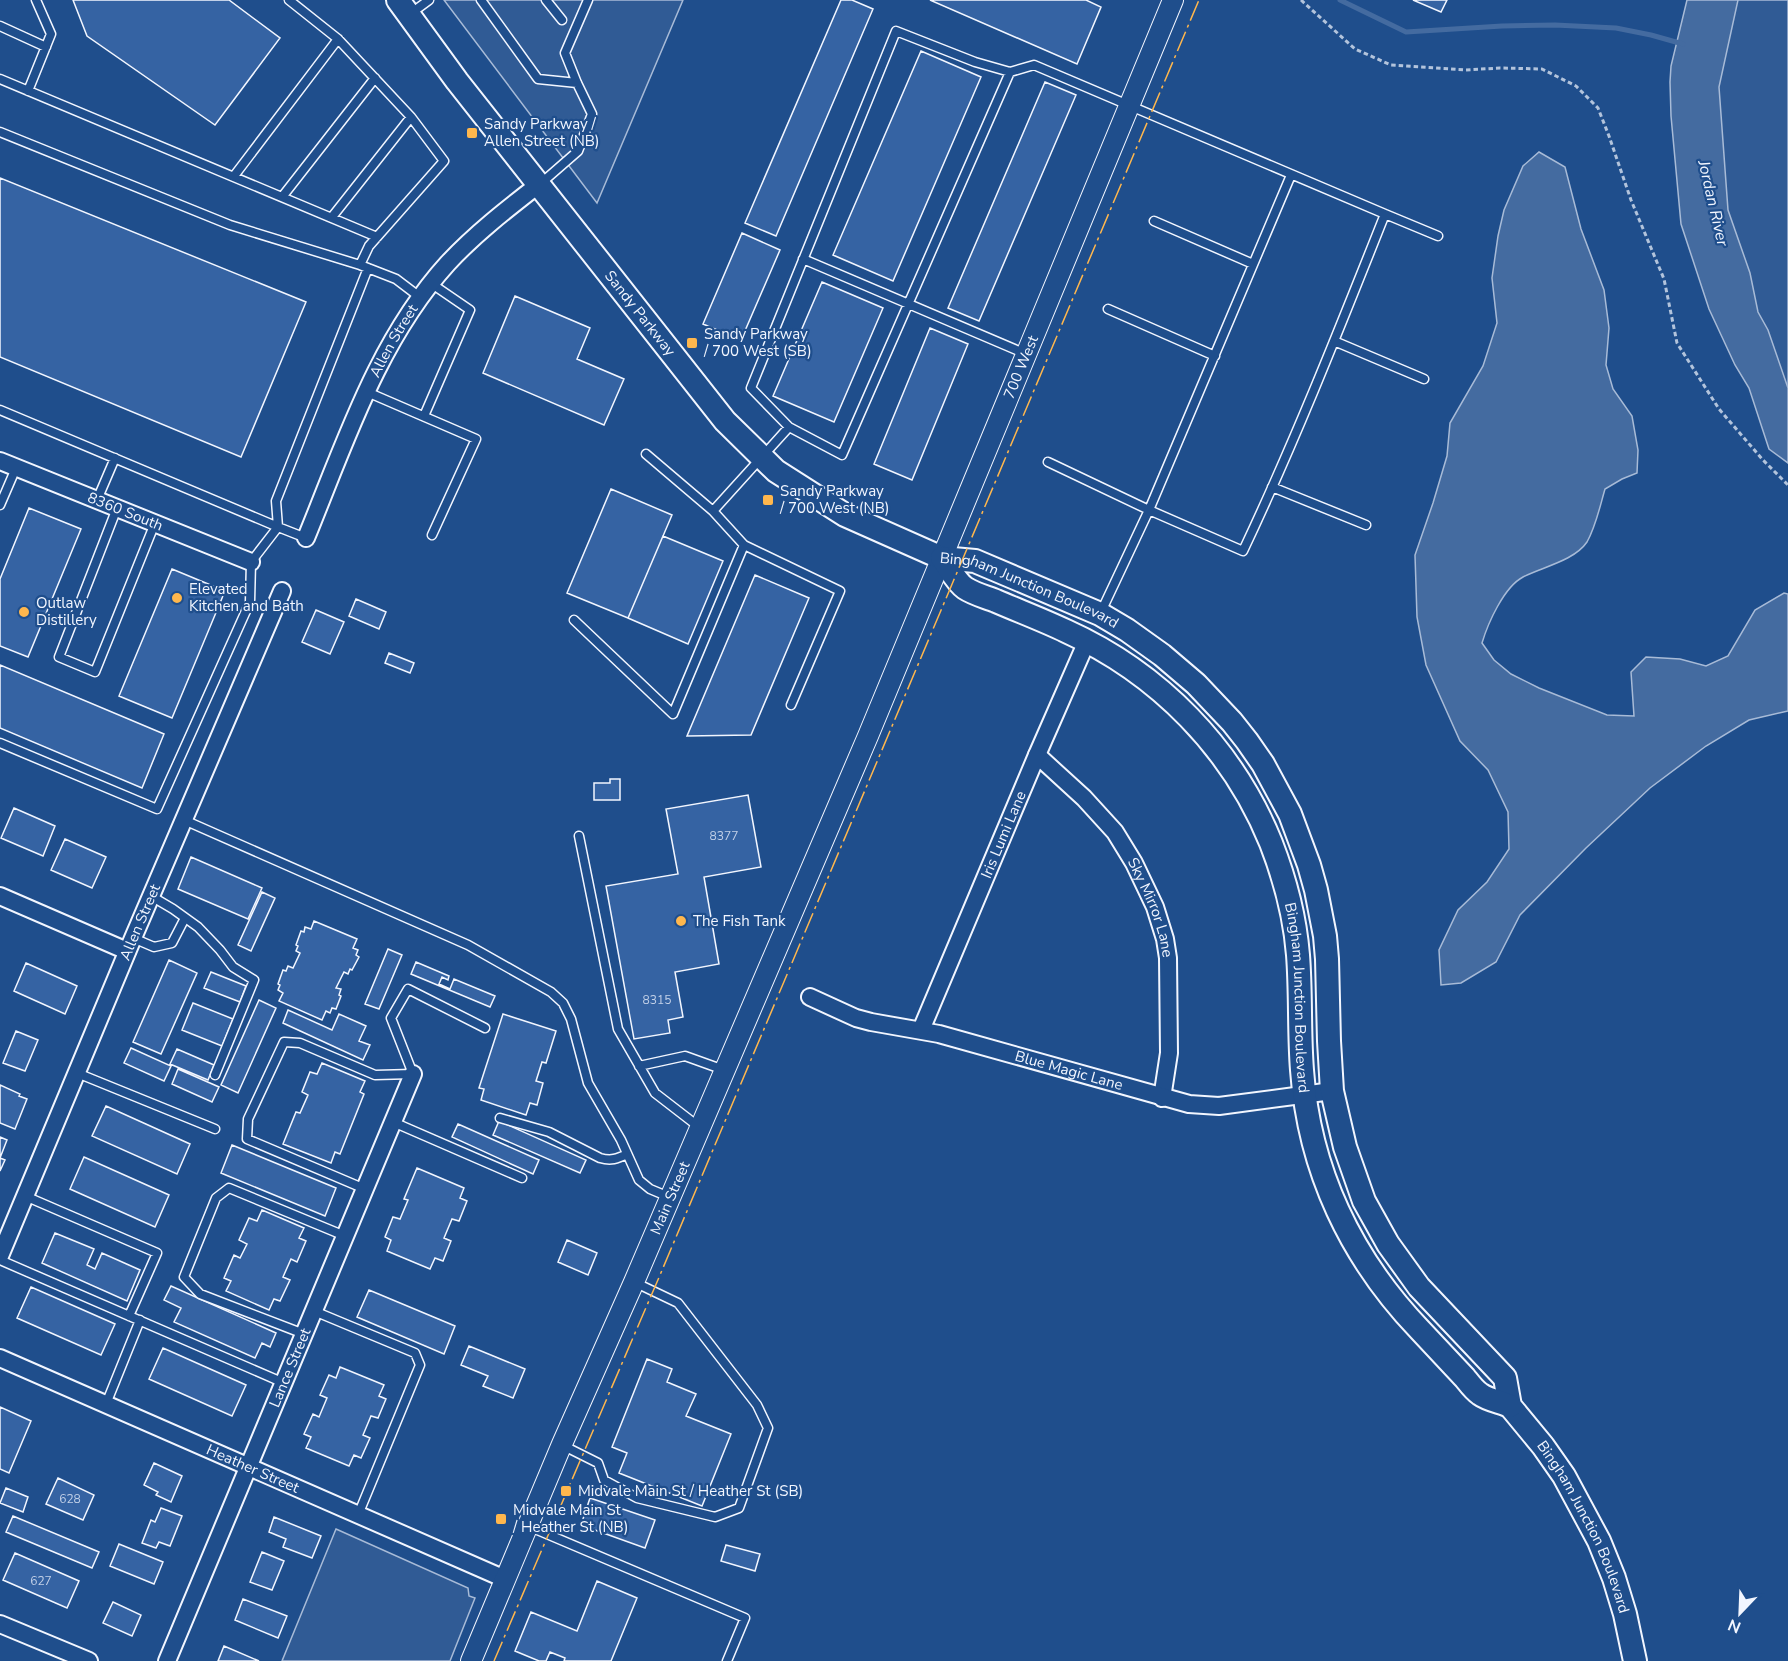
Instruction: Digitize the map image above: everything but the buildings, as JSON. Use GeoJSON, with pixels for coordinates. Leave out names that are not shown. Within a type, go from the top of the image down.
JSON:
{"type":"FeatureCollection","features":[{"type":"Feature","properties":{"kind":"main road","name":"Sandy Parkway"},"geometry":{"type":"LineString","coordinates":[[403,8],[457,81],[725,422],[776,471],[845,514],[942,558]]}},
{"type":"Feature","properties":{"kind":"main road","name":"Bingham Junction Boulevard"},"geometry":{"type":"LineString","coordinates":[[942,558],[975,561],[1100,614],[1136,636],[1196,684],[1247,741],[1263,764],[1290,814],[1316,890],[1325,936],[1332,1091],[1351,1165],[1365,1201],[1393,1251],[1419,1287],[1505,1378],[1510,1406]]}},
{"type":"Feature","properties":{"kind":"main road","name":"Bingham Junction Boulevard"},"geometry":{"type":"LineString","coordinates":[[942,558],[964,588],[1087,641],[1134,670],[1190,718],[1229,765],[1246,791],[1281,871],[1294,928],[1298,954],[1305,1096],[1316,1150],[1342,1221],[1366,1264],[1402,1311],[1479,1394],[1510,1406],[1564,1476],[1599,1541],[1614,1578],[1625,1614],[1635,1661]]}},
{"type":"Feature","properties":{"kind":"street","name":"700 West"},"geometry":{"type":"LineString","coordinates":[[868,736],[1173,0]]}},
{"type":"Feature","properties":{"kind":"street","name":"Allen Street"},"geometry":{"type":"LineString","coordinates":[[306,538],[367,392],[400,327],[448,264],[465,246],[538,185]]}},
{"type":"Feature","properties":{"kind":"street","name":"8360 South"},"geometry":{"type":"LineString","coordinates":[[8,464],[251,562]]}},
{"type":"Feature","properties":{"kind":"street","name":"Allen Street"},"geometry":{"type":"LineString","coordinates":[[0,1258],[6,1224],[25,1196],[150,896],[282,591]]}},
{"type":"Feature","properties":{"kind":"street","name":"Iris Lumi Lane"},"geometry":{"type":"LineString","coordinates":[[921,1030],[1087,641]]}},
{"type":"Feature","properties":{"kind":"street","name":"Main Street"},"geometry":{"type":"LineString","coordinates":[[471,1661],[562,1444],[634,1282],[868,736]]}},
{"type":"Feature","properties":{"kind":"street","name":"Sky Mirror Lane"},"geometry":{"type":"LineString","coordinates":[[1037,755],[1084,798],[1115,832],[1134,863],[1155,907],[1168,958],[1169,1053],[1162,1098]]}},
{"type":"Feature","properties":{"kind":"street"},"geometry":{"type":"LineString","coordinates":[[0,896],[130,944]]}},
{"type":"Feature","properties":{"kind":"street","name":"Blue Magic Lane"},"geometry":{"type":"LineString","coordinates":[[810,997],[872,1023],[921,1030],[1189,1104],[1219,1106],[1332,1091]]}},
{"type":"Feature","properties":{"kind":"street","name":"Lance Street"},"geometry":{"type":"LineString","coordinates":[[167,1661],[413,1074]]}},
{"type":"Feature","properties":{"kind":"street","name":"Heather Street"},"geometry":{"type":"LineString","coordinates":[[0,1358],[505,1579]]}},
{"type":"Feature","properties":{"kind":"street"},"geometry":{"type":"LineString","coordinates":[[0,1624],[88,1661]]}},
{"type":"Feature","properties":{"kind":"lane"},"geometry":{"type":"LineString","coordinates":[[28,91],[51,34],[36,0]]}},
{"type":"Feature","properties":{"kind":"lane"},"geometry":{"type":"LineString","coordinates":[[0,743],[157,809],[250,602],[251,562],[278,527],[276,501],[364,267],[369,246],[444,161],[411,117],[338,39],[289,0]]}},
{"type":"Feature","properties":{"kind":"lane"},"geometry":{"type":"LineString","coordinates":[[403,8],[429,0]]}},
{"type":"Feature","properties":{"kind":"lane"},"geometry":{"type":"LineString","coordinates":[[480,0],[538,79],[577,83]]}},
{"type":"Feature","properties":{"kind":"lane"},"geometry":{"type":"LineString","coordinates":[[546,0],[562,20]]}},
{"type":"Feature","properties":{"kind":"lane"},"geometry":{"type":"LineString","coordinates":[[538,185],[578,151],[592,114],[565,53],[588,0]]}},
{"type":"Feature","properties":{"kind":"lane"},"geometry":{"type":"LineString","coordinates":[[0,26],[46,47]]}},
{"type":"Feature","properties":{"kind":"lane"},"geometry":{"type":"LineString","coordinates":[[1010,72],[842,455],[789,427],[751,388],[896,31],[975,62],[1010,72],[1034,65],[1291,176],[1438,236]]}},
{"type":"Feature","properties":{"kind":"lane"},"geometry":{"type":"LineString","coordinates":[[234,177],[338,39]]}},
{"type":"Feature","properties":{"kind":"lane"},"geometry":{"type":"LineString","coordinates":[[282,197],[375,78]]}},
{"type":"Feature","properties":{"kind":"lane"},"geometry":{"type":"LineString","coordinates":[[0,79],[377,237]]}},
{"type":"Feature","properties":{"kind":"lane"},"geometry":{"type":"LineString","coordinates":[[332,218],[411,117]]}},
{"type":"Feature","properties":{"kind":"lane"},"geometry":{"type":"LineString","coordinates":[[0,132],[230,225],[396,279],[421,298]]}},
{"type":"Feature","properties":{"kind":"lane"},"geometry":{"type":"LineString","coordinates":[[1100,614],[1149,510],[1291,176]]}},
{"type":"Feature","properties":{"kind":"lane"},"geometry":{"type":"LineString","coordinates":[[1048,462],[1243,551],[1334,341],[1385,214]]}},
{"type":"Feature","properties":{"kind":"lane"},"geometry":{"type":"LineString","coordinates":[[1154,221],[1253,264]]}},
{"type":"Feature","properties":{"kind":"lane"},"geometry":{"type":"LineString","coordinates":[[803,259],[1026,354]]}},
{"type":"Feature","properties":{"kind":"lane"},"geometry":{"type":"LineString","coordinates":[[424,416],[470,310],[432,284]]}},
{"type":"Feature","properties":{"kind":"lane"},"geometry":{"type":"LineString","coordinates":[[1108,309],[1215,356]]}},
{"type":"Feature","properties":{"kind":"lane"},"geometry":{"type":"LineString","coordinates":[[1334,341],[1424,379]]}},
{"type":"Feature","properties":{"kind":"lane"},"geometry":{"type":"LineString","coordinates":[[367,392],[476,439],[432,535]]}},
{"type":"Feature","properties":{"kind":"lane"},"geometry":{"type":"LineString","coordinates":[[0,410],[306,538]]}},
{"type":"Feature","properties":{"kind":"lane"},"geometry":{"type":"LineString","coordinates":[[713,511],[789,427]]}},
{"type":"Feature","properties":{"kind":"lane"},"geometry":{"type":"LineString","coordinates":[[646,454],[713,511],[744,545],[840,591],[791,705]]}},
{"type":"Feature","properties":{"kind":"lane"},"geometry":{"type":"LineString","coordinates":[[97,500],[115,458]]}},
{"type":"Feature","properties":{"kind":"lane"},"geometry":{"type":"LineString","coordinates":[[0,505],[8,464]]}},
{"type":"Feature","properties":{"kind":"lane"},"geometry":{"type":"LineString","coordinates":[[1272,487],[1365,525]]}},
{"type":"Feature","properties":{"kind":"lane"},"geometry":{"type":"LineString","coordinates":[[117,508],[59,657],[95,672],[155,523]]}},
{"type":"Feature","properties":{"kind":"lane"},"geometry":{"type":"LineString","coordinates":[[574,620],[673,714],[744,545]]}},
{"type":"Feature","properties":{"kind":"lane"},"geometry":{"type":"LineString","coordinates":[[184,820],[468,945],[551,992],[564,1003],[571,1018],[588,1083],[639,1180],[644,1185],[670,1197]]}},
{"type":"Feature","properties":{"kind":"lane"},"geometry":{"type":"LineString","coordinates":[[579,836],[618,1029],[655,1093],[700,1127]]}},
{"type":"Feature","properties":{"kind":"lane"},"geometry":{"type":"LineString","coordinates":[[150,896],[198,927],[233,967],[254,980],[216,1075]]}},
{"type":"Feature","properties":{"kind":"lane"},"geometry":{"type":"LineString","coordinates":[[130,944],[154,946],[172,942],[185,918]]}},
{"type":"Feature","properties":{"kind":"lane"},"geometry":{"type":"LineString","coordinates":[[365,1189],[247,1139],[248,1119],[284,1042],[300,1043],[375,1075],[413,1074],[391,1018],[408,989],[485,1028]]}},
{"type":"Feature","properties":{"kind":"lane"},"geometry":{"type":"LineString","coordinates":[[639,1066],[685,1056],[724,1070]]}},
{"type":"Feature","properties":{"kind":"lane"},"geometry":{"type":"LineString","coordinates":[[77,1073],[215,1129]]}},
{"type":"Feature","properties":{"kind":"lane"},"geometry":{"type":"LineString","coordinates":[[500,1118],[549,1132],[600,1158],[615,1160],[627,1154]]}},
{"type":"Feature","properties":{"kind":"lane"},"geometry":{"type":"LineString","coordinates":[[393,1122],[522,1179]]}},
{"type":"Feature","properties":{"kind":"lane"},"geometry":{"type":"LineString","coordinates":[[304,1334],[200,1294],[184,1277],[216,1197],[229,1188],[345,1236]]}},
{"type":"Feature","properties":{"kind":"lane"},"geometry":{"type":"LineString","coordinates":[[25,1196],[157,1253],[129,1316]]}},
{"type":"Feature","properties":{"kind":"lane"},"geometry":{"type":"LineString","coordinates":[[0,1258],[284,1383]]}},
{"type":"Feature","properties":{"kind":"lane"},"geometry":{"type":"LineString","coordinates":[[562,1444],[598,1463],[604,1480],[636,1498],[715,1517],[739,1508],[768,1428],[757,1405],[678,1303],[634,1282]]}},
{"type":"Feature","properties":{"kind":"lane"},"geometry":{"type":"LineString","coordinates":[[314,1311],[415,1353],[420,1365],[358,1515]]}},
{"type":"Feature","properties":{"kind":"lane"},"geometry":{"type":"LineString","coordinates":[[106,1404],[140,1320]]}},
{"type":"Feature","properties":{"kind":"lane"},"geometry":{"type":"LineString","coordinates":[[528,1526],[745,1618],[727,1661]]}},
{"type":"Feature","properties":{"kind":"path"},"geometry":{"type":"LineString","coordinates":[[1301,0],[1355,49],[1391,64],[1465,70],[1542,69],[1576,86],[1598,108],[1610,136],[1630,200],[1664,279],[1677,343],[1719,409],[1788,485]]}},
{"type":"Feature","properties":{"kind":"shaded area"},"geometry":{"type":"Polygon","coordinates":[[[444,0],[683,0],[597,203],[444,0]]]}},
{"type":"Feature","properties":{"kind":"shaded area"},"geometry":{"type":"Polygon","coordinates":[[[1719,0],[1788,0],[1788,412],[1716,241],[1719,0]]]}},
{"type":"Feature","properties":{"kind":"shaded area"},"geometry":{"type":"Polygon","coordinates":[[[336,1529],[468,1588],[469,1596],[475,1598],[450,1661],[282,1661],[336,1529]]]}},
{"type":"Feature","properties":{"kind":"water","name":"Jordan River"},"geometry":{"type":"Polygon","coordinates":[[[1687,0],[1738,0],[1719,87],[1728,210],[1750,273],[1758,312],[1768,330],[1788,388],[1788,463],[1769,449],[1749,388],[1735,365],[1709,309],[1681,224],[1670,82],[1671,66],[1687,0]]]}},
{"type":"Feature","properties":{"kind":"water"},"geometry":{"type":"Polygon","coordinates":[[[1539,152],[1565,167],[1581,229],[1604,290],[1609,328],[1606,365],[1613,389],[1632,416],[1638,450],[1637,473],[1605,489],[1593,529],[1581,549],[1566,559],[1523,577],[1509,589],[1488,626],[1482,643],[1494,660],[1511,674],[1539,688],[1607,715],[1634,716],[1631,672],[1646,657],[1680,659],[1706,666],[1728,656],[1755,610],[1784,593],[1788,594],[1788,711],[1749,720],[1706,746],[1650,788],[1586,848],[1520,915],[1496,962],[1461,983],[1441,985],[1439,950],[1458,910],[1487,882],[1509,849],[1508,812],[1488,770],[1460,741],[1426,665],[1417,617],[1415,555],[1447,456],[1450,423],[1483,366],[1497,323],[1492,278],[1504,210],[1523,166],[1539,152]]]}},
{"type":"Feature","properties":{"kind":"waterway"},"geometry":{"type":"LineString","coordinates":[[1340,0],[1406,32],[1555,25],[1616,28],[1683,44]]}},
{"type":"Feature","properties":{"kind":"power"},"geometry":{"type":"LineString","coordinates":[[494,1661],[660,1275],[1199,0]]}},
{"type":"Feature","properties":{"kind":"place","name":"Sandy Parkway / Allen Street (NB)"},"geometry":{"type":"Point","coordinates":[472,133]}},
{"type":"Feature","properties":{"kind":"place","name":"Sandy Parkway / 700 West (SB)"},"geometry":{"type":"Point","coordinates":[692,343]}},
{"type":"Feature","properties":{"kind":"place","name":"Sandy Parkway / 700 West (NB)"},"geometry":{"type":"Point","coordinates":[768,500]}},
{"type":"Feature","properties":{"kind":"place","name":"Elevated Kitchen and Bath"},"geometry":{"type":"Point","coordinates":[177,598]}},
{"type":"Feature","properties":{"kind":"place","name":"Outlaw Distillery"},"geometry":{"type":"Point","coordinates":[24,612]}},
{"type":"Feature","properties":{"kind":"place","name":"The Fish Tank"},"geometry":{"type":"Point","coordinates":[681,921]}},
{"type":"Feature","properties":{"kind":"place","name":"Midvale Main St / Heather St (SB)"},"geometry":{"type":"Point","coordinates":[566,1491]}},
{"type":"Feature","properties":{"kind":"place","name":"Midvale Main St / Heather St (NB)"},"geometry":{"type":"Point","coordinates":[501,1519]}}]}
